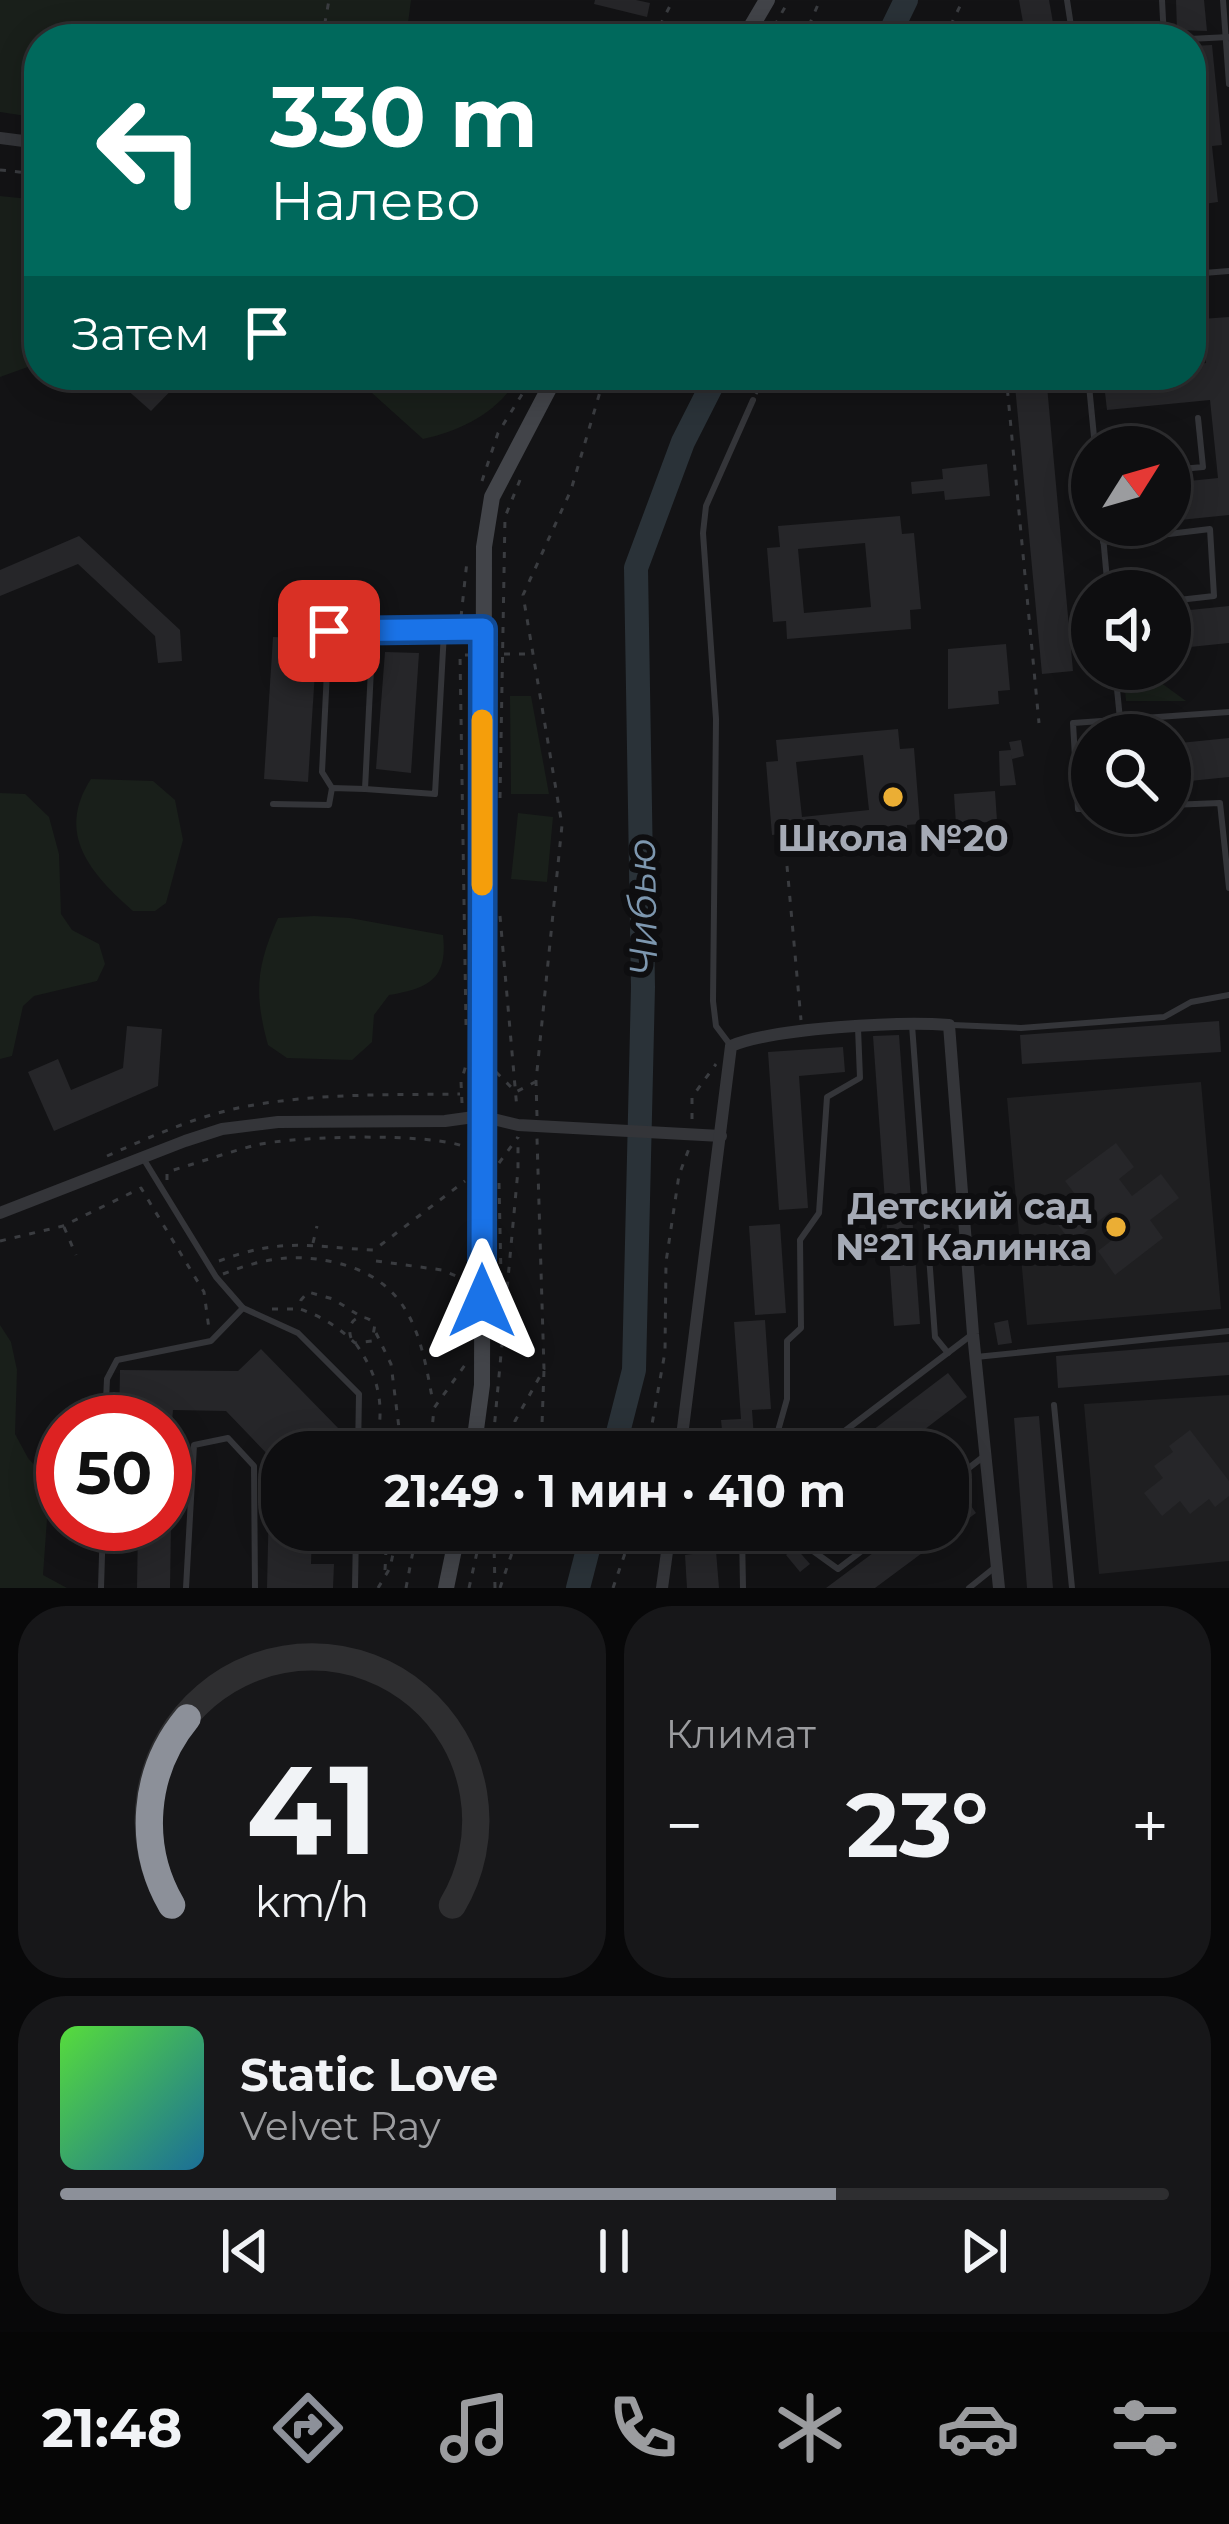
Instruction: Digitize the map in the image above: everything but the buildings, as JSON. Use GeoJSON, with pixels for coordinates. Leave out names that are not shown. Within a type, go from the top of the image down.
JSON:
{"type":"FeatureCollection","features":[{"type":"Feature","properties":{"kind":"main road"},"geometry":{"type":"LineString","coordinates":[[476,1431],[482,1385],[477,1174],[481,1116],[472,1072],[484,547],[492,497],[548,390]]}},
{"type":"Feature","properties":{"kind":"main road"},"geometry":{"type":"LineString","coordinates":[[446,1588],[454,1551]]}},
{"type":"Feature","properties":{"kind":"street"},"geometry":{"type":"LineString","coordinates":[[683,1431],[731,1046],[749,1038],[949,1025],[999,1588]]}},
{"type":"Feature","properties":{"kind":"street"},"geometry":{"type":"LineString","coordinates":[[0,1214],[222,1129],[278,1122],[445,1121],[481,1116],[518,1131],[537,1126],[721,1136]]}},
{"type":"Feature","properties":{"kind":"street"},"geometry":{"type":"LineString","coordinates":[[662,1588],[668,1551]]}},
{"type":"Feature","properties":{"kind":"lane"},"geometry":{"type":"LineString","coordinates":[[1223,0],[1229,84]]}},
{"type":"Feature","properties":{"kind":"lane"},"geometry":{"type":"LineString","coordinates":[[1089,390],[1092,426]]}},
{"type":"Feature","properties":{"kind":"lane"},"geometry":{"type":"LineString","coordinates":[[731,1046],[716,1026],[712,1001],[716,719],[703,533],[706,506],[753,400]]}},
{"type":"Feature","properties":{"kind":"lane"},"geometry":{"type":"LineString","coordinates":[[1191,468],[1203,467],[1198,418]]}},
{"type":"Feature","properties":{"kind":"lane"},"geometry":{"type":"LineString","coordinates":[[1191,531],[1210,529],[1214,596],[1191,599]]}},
{"type":"Feature","properties":{"kind":"lane"},"geometry":{"type":"LineString","coordinates":[[365,789],[373,628]]}},
{"type":"Feature","properties":{"kind":"lane"},"geometry":{"type":"LineString","coordinates":[[273,804],[329,805],[332,788],[322,772],[329,631],[483,629]]}},
{"type":"Feature","properties":{"kind":"lane"},"geometry":{"type":"LineString","coordinates":[[332,788],[435,794],[444,632]]}},
{"type":"Feature","properties":{"kind":"lane"},"geometry":{"type":"LineString","coordinates":[[1191,714],[1229,712]]}},
{"type":"Feature","properties":{"kind":"lane"},"geometry":{"type":"LineString","coordinates":[[1191,804],[1220,803],[1229,888]]}},
{"type":"Feature","properties":{"kind":"lane"},"geometry":{"type":"LineString","coordinates":[[949,1025],[1021,1028],[1164,1017],[1191,1002],[1229,995]]}},
{"type":"Feature","properties":{"kind":"lane"},"geometry":{"type":"LineString","coordinates":[[912,1025],[935,1337],[948,1353]]}},
{"type":"Feature","properties":{"kind":"lane"},"geometry":{"type":"LineString","coordinates":[[778,1431],[787,1399],[787,1341],[801,1328],[800,1240],[819,1213],[827,1096],[860,1078],[858,1028]]}},
{"type":"Feature","properties":{"kind":"lane"},"geometry":{"type":"LineString","coordinates":[[143,1159],[243,1308],[298,1333],[359,1394],[358,1431]]}},
{"type":"Feature","properties":{"kind":"lane"},"geometry":{"type":"LineString","coordinates":[[106,1395],[106,1378],[117,1360],[211,1341],[243,1308]]}},
{"type":"Feature","properties":{"kind":"lane"},"geometry":{"type":"LineString","coordinates":[[975,1357],[1229,1331]]}},
{"type":"Feature","properties":{"kind":"lane"},"geometry":{"type":"LineString","coordinates":[[845,1431],[973,1334]]}},
{"type":"Feature","properties":{"kind":"lane"},"geometry":{"type":"LineString","coordinates":[[1054,1405],[1072,1588]]}},
{"type":"Feature","properties":{"kind":"lane"},"geometry":{"type":"LineString","coordinates":[[186,1588],[194,1445],[228,1438],[254,1466],[255,1588]]}},
{"type":"Feature","properties":{"kind":"lane"},"geometry":{"type":"LineString","coordinates":[[969,1468],[986,1455]]}},
{"type":"Feature","properties":{"kind":"lane"},"geometry":{"type":"LineString","coordinates":[[101,1588],[102,1551]]}},
{"type":"Feature","properties":{"kind":"lane"},"geometry":{"type":"LineString","coordinates":[[355,1588],[356,1551]]}},
{"type":"Feature","properties":{"kind":"lane"},"geometry":{"type":"LineString","coordinates":[[742,1551],[743,1588]]}},
{"type":"Feature","properties":{"kind":"lane"},"geometry":{"type":"LineString","coordinates":[[813,1551],[838,1569],[862,1551]]}},
{"type":"Feature","properties":{"kind":"lane"},"geometry":{"type":"LineString","coordinates":[[968,1588],[997,1565]]}},
{"type":"Feature","properties":{"kind":"path"},"geometry":{"type":"LineString","coordinates":[[542,1431],[536,1081],[562,825],[523,595],[571,490],[601,390]]}},
{"type":"Feature","properties":{"kind":"path"},"geometry":{"type":"LineString","coordinates":[[753,400],[758,390]]}},
{"type":"Feature","properties":{"kind":"path"},"geometry":{"type":"LineString","coordinates":[[1007,390],[1039,723]]}},
{"type":"Feature","properties":{"kind":"path"},"geometry":{"type":"LineString","coordinates":[[500,808],[505,517],[523,473]]}},
{"type":"Feature","properties":{"kind":"path"},"geometry":{"type":"LineString","coordinates":[[460,631],[460,656]]}},
{"type":"Feature","properties":{"kind":"path"},"geometry":{"type":"LineString","coordinates":[[787,866],[803,1033]]}},
{"type":"Feature","properties":{"kind":"path"},"geometry":{"type":"LineString","coordinates":[[494,1431],[518,1170],[500,913]]}},
{"type":"Feature","properties":{"kind":"path"},"geometry":{"type":"LineString","coordinates":[[651,1431],[664,1352],[666,1262],[679,1174],[692,1133],[692,1097],[717,1063]]}},
{"type":"Feature","properties":{"kind":"path"},"geometry":{"type":"LineString","coordinates":[[472,1072],[498,1072],[516,1092]]}},
{"type":"Feature","properties":{"kind":"path"},"geometry":{"type":"LineString","coordinates":[[516,1092],[536,1081]]}},
{"type":"Feature","properties":{"kind":"path"},"geometry":{"type":"LineString","coordinates":[[500,1276],[499,1164],[518,1131]]}},
{"type":"Feature","properties":{"kind":"path"},"geometry":{"type":"LineString","coordinates":[[167,1184],[167,1172],[261,1144],[451,1141],[466,1146],[474,1156],[477,1174],[374,1250],[313,1244],[264,1246],[218,1262]]}},
{"type":"Feature","properties":{"kind":"path"},"geometry":{"type":"LineString","coordinates":[[0,1240],[63,1226],[141,1188],[205,1292],[211,1341]]}},
{"type":"Feature","properties":{"kind":"path"},"geometry":{"type":"LineString","coordinates":[[63,1226],[76,1256]]}},
{"type":"Feature","properties":{"kind":"path"},"geometry":{"type":"LineString","coordinates":[[313,1244],[317,1226]]}},
{"type":"Feature","properties":{"kind":"path"},"geometry":{"type":"LineString","coordinates":[[262,1236],[264,1246]]}},
{"type":"Feature","properties":{"kind":"path"},"geometry":{"type":"LineString","coordinates":[[371,1273],[374,1250]]}},
{"type":"Feature","properties":{"kind":"path"},"geometry":{"type":"LineString","coordinates":[[213,1254],[220,1275],[295,1255],[382,1279],[401,1302],[420,1341],[434,1408],[432,1431]]}},
{"type":"Feature","properties":{"kind":"path"},"geometry":{"type":"LineString","coordinates":[[376,1261],[442,1270],[475,1284]]}},
{"type":"Feature","properties":{"kind":"path"},"geometry":{"type":"LineString","coordinates":[[301,1309],[308,1292],[369,1318],[391,1364],[400,1431]]}},
{"type":"Feature","properties":{"kind":"path"},"geometry":{"type":"LineString","coordinates":[[268,1309],[301,1309],[338,1326],[353,1341],[372,1341],[376,1333]]}},
{"type":"Feature","properties":{"kind":"path"},"geometry":{"type":"LineString","coordinates":[[360,1316],[348,1329],[381,1395],[377,1431]]}},
{"type":"Feature","properties":{"kind":"path"},"geometry":{"type":"LineString","coordinates":[[434,1408],[466,1364]]}},
{"type":"Feature","properties":{"kind":"path"},"geometry":{"type":"LineString","coordinates":[[515,1431],[515,1421],[544,1369]]}},
{"type":"Feature","properties":{"kind":"path"},"geometry":{"type":"LineString","coordinates":[[381,1395],[397,1397]]}},
{"type":"Feature","properties":{"kind":"path"},"geometry":{"type":"LineString","coordinates":[[386,1551],[386,1572]]}},
{"type":"Feature","properties":{"kind":"path"},"geometry":{"type":"LineString","coordinates":[[378,1588],[394,1551]]}},
{"type":"Feature","properties":{"kind":"path"},"geometry":{"type":"LineString","coordinates":[[406,1588],[413,1551]]}},
{"type":"Feature","properties":{"kind":"path"},"geometry":{"type":"LineString","coordinates":[[469,1588],[477,1551]]}},
{"type":"Feature","properties":{"kind":"path"},"geometry":{"type":"LineString","coordinates":[[495,1551],[498,1588]]}},
{"type":"Feature","properties":{"kind":"path"},"geometry":{"type":"LineString","coordinates":[[498,1588],[512,1551]]}},
{"type":"Feature","properties":{"kind":"path"},"geometry":{"type":"LineString","coordinates":[[613,1588],[626,1551]]}},
{"type":"Feature","properties":{"kind":"shaded area"},"geometry":{"type":"Polygon","coordinates":[[[0,0],[411,0],[408,24],[24,24],[24,116],[0,112],[0,0]]]}},
{"type":"Feature","properties":{"kind":"shaded area"},"geometry":{"type":"Polygon","coordinates":[[[0,196],[24,198],[24,368],[0,377],[0,196]]]}},
{"type":"Feature","properties":{"kind":"shaded area"},"geometry":{"type":"Polygon","coordinates":[[[369,390],[509,390],[478,418],[423,439],[369,390]]]}},
{"type":"Feature","properties":{"kind":"shaded area"},"geometry":{"type":"Polygon","coordinates":[[[1125,690],[1171,690],[1186,701],[1126,701],[1125,690]]]}},
{"type":"Feature","properties":{"kind":"shaded area"},"geometry":{"type":"Polygon","coordinates":[[[510,696],[531,696],[549,794],[511,794],[510,696]]]}},
{"type":"Feature","properties":{"kind":"shaded area"},"geometry":{"type":"Polygon","coordinates":[[[91,779],[153,781],[175,800],[183,840],[166,903],[155,911],[133,911],[83,852],[76,818],[91,779]]]}},
{"type":"Feature","properties":{"kind":"shaded area"},"geometry":{"type":"Polygon","coordinates":[[[0,793],[25,794],[49,817],[59,854],[61,914],[72,930],[99,944],[105,964],[97,981],[34,996],[23,1006],[12,1056],[0,1059],[0,793]]]}},
{"type":"Feature","properties":{"kind":"shaded area"},"geometry":{"type":"Polygon","coordinates":[[[518,813],[553,817],[547,882],[511,879],[518,813]]]}},
{"type":"Feature","properties":{"kind":"shaded area"},"geometry":{"type":"Polygon","coordinates":[[[314,916],[443,935],[439,971],[415,989],[389,995],[374,1015],[372,1042],[352,1060],[287,1058],[268,1045],[259,981],[271,935],[278,918],[314,916]]]}},
{"type":"Feature","properties":{"kind":"shaded area","name":"Детский сад №21 Калинка"},"geometry":{"type":"Polygon","coordinates":[[[1201,1082],[1221,1309],[1027,1325],[1007,1098],[1201,1082]]]}},
{"type":"Feature","properties":{"kind":"shaded area"},"geometry":{"type":"Polygon","coordinates":[[[0,1325],[11,1342],[17,1370],[15,1434],[36,1467],[36,1551],[45,1551],[43,1575],[67,1588],[0,1588],[0,1325]]]}},
{"type":"Feature","properties":{"kind":"shaded area"},"geometry":{"type":"Polygon","coordinates":[[[1229,1395],[1229,1561],[1099,1574],[1084,1404],[1229,1395]]]}},
{"type":"Feature","properties":{"kind":"waterway","name":"Чибью"},"geometry":{"type":"LineString","coordinates":[[894,24],[906,0]]}},
{"type":"Feature","properties":{"kind":"waterway","name":"Чибью"},"geometry":{"type":"LineString","coordinates":[[618,1431],[634,1370],[643,987],[636,568],[683,442],[709,390]]}},
{"type":"Feature","properties":{"kind":"waterway","name":"Чибью"},"geometry":{"type":"LineString","coordinates":[[578,1588],[588,1551]]}},
{"type":"Feature","properties":{"kind":"slow traffic"},"geometry":{"type":"LineString","coordinates":[[482,720],[482,885]]}},
{"type":"Feature","properties":{"kind":"place","name":"Школа №20"},"geometry":{"type":"Point","coordinates":[893,797]}},
{"type":"Feature","properties":{"kind":"place","name":"Детский сад №21 Калинка"},"geometry":{"type":"Point","coordinates":[1116,1227]}},
{"type":"Feature","properties":{"kind":"route"},"geometry":{"type":"LineString","coordinates":[[329,631],[483,629],[482,1301]]}}]}
